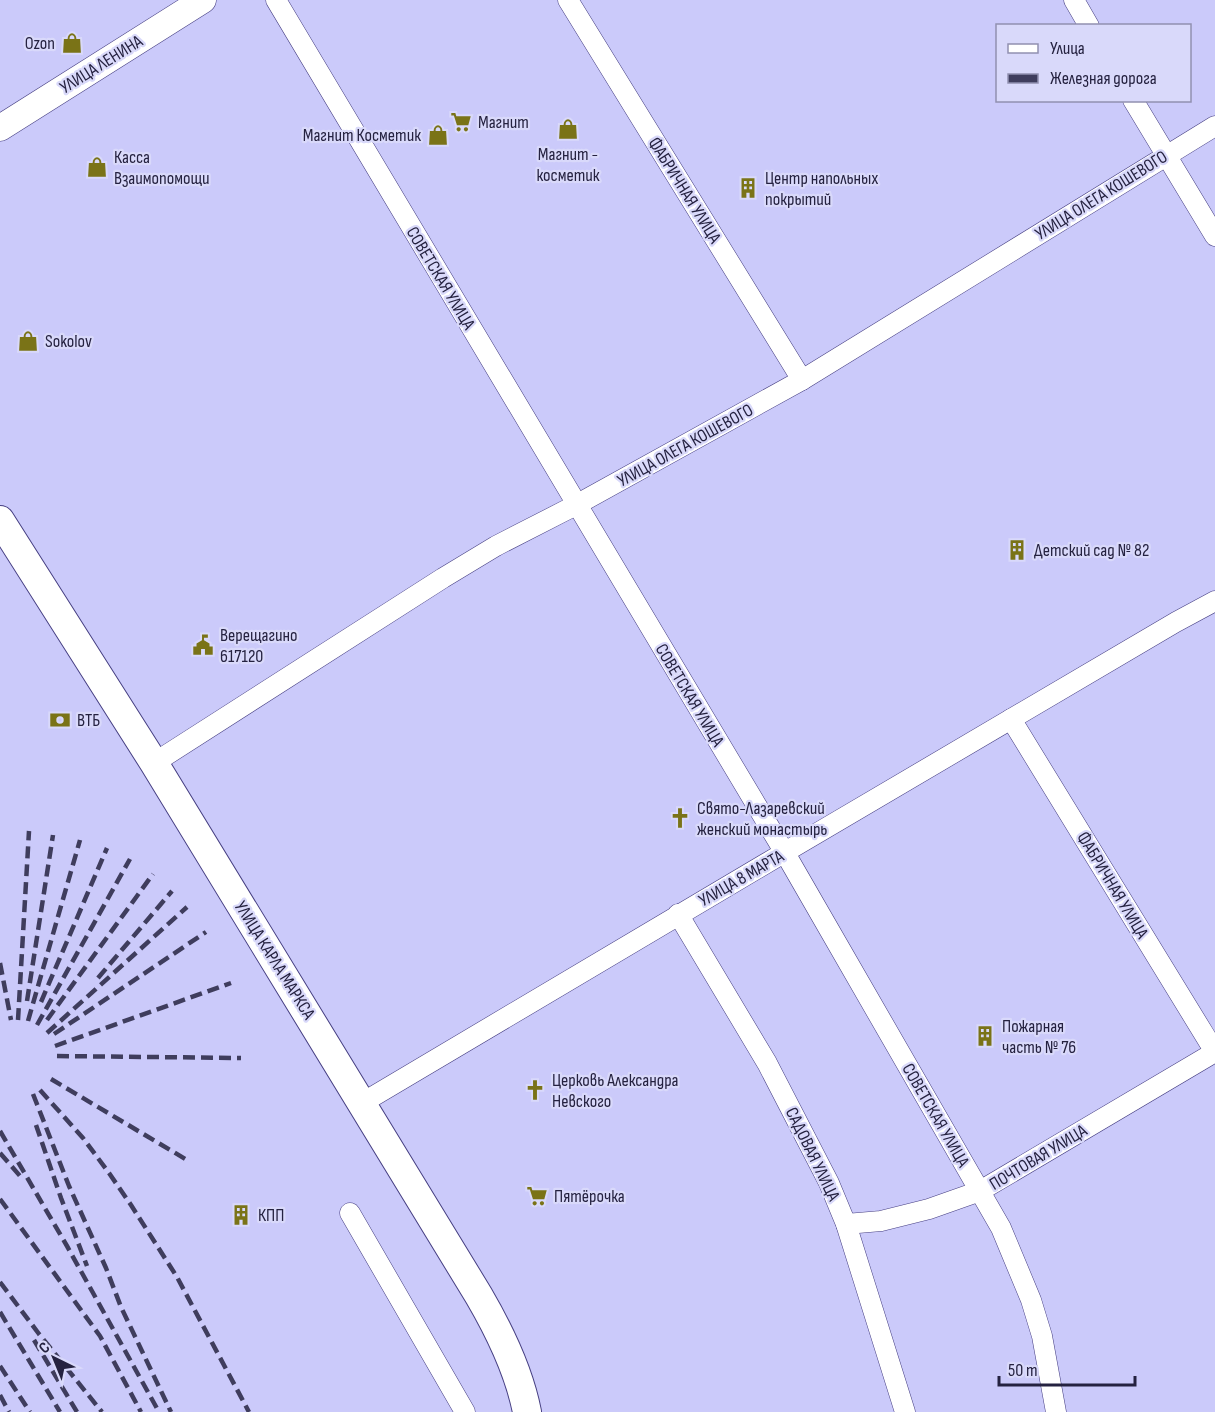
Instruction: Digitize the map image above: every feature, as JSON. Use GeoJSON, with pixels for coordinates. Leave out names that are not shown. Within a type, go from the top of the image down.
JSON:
{"type":"FeatureCollection","features":[{"type":"Feature","properties":{"kind":"main road","name":"УЛИЦА КАРЛА МАРКСА"},"geometry":{"type":"LineString","coordinates":[[0,520],[154,763],[493,1320],[517,1377],[526,1412]]}},
{"type":"Feature","properties":{"kind":"street","name":"УЛИЦА ЛЕНИНА"},"geometry":{"type":"LineString","coordinates":[[0,128],[203,0]]}},
{"type":"Feature","properties":{"kind":"street","name":"СОВЕТСКАЯ УЛИЦА"},"geometry":{"type":"LineString","coordinates":[[276,0],[784,853],[1001,1228],[1031,1300],[1042,1336],[1056,1412]]}},
{"type":"Feature","properties":{"kind":"street","name":"ФАБРИЧНАЯ УЛИЦА"},"geometry":{"type":"LineString","coordinates":[[568,0],[802,380]]}},
{"type":"Feature","properties":{"kind":"street"},"geometry":{"type":"LineString","coordinates":[[1074,0],[1088,24]]}},
{"type":"Feature","properties":{"kind":"street"},"geometry":{"type":"LineString","coordinates":[[1134,102],[1215,236]]}},
{"type":"Feature","properties":{"kind":"street","name":"УЛИЦА ОЛЕГА КОШЕВОГО"},"geometry":{"type":"LineString","coordinates":[[154,763],[495,546],[576,506],[802,380],[1215,126]]}},
{"type":"Feature","properties":{"kind":"street","name":"УЛИЦА 8 МАРТА"},"geometry":{"type":"LineString","coordinates":[[362,1103],[678,914],[1215,601]]}},
{"type":"Feature","properties":{"kind":"street","name":"ФАБРИЧНАЯ УЛИЦА"},"geometry":{"type":"LineString","coordinates":[[1011,719],[1215,1052]]}},
{"type":"Feature","properties":{"kind":"street","name":"САДОВАЯ УЛИЦА"},"geometry":{"type":"LineString","coordinates":[[678,914],[782,1090],[829,1183],[846,1224],[905,1412]]}},
{"type":"Feature","properties":{"kind":"street","name":"ПОЧТОВАЯ УЛИЦА"},"geometry":{"type":"LineString","coordinates":[[846,1224],[881,1221],[910,1214],[980,1191],[1215,1052]]}},
{"type":"Feature","properties":{"kind":"street"},"geometry":{"type":"LineString","coordinates":[[350,1213],[465,1412]]}},
{"type":"Feature","properties":{"kind":"railway"},"geometry":{"type":"LineString","coordinates":[[18,1020],[29,831]]}},
{"type":"Feature","properties":{"kind":"railway"},"geometry":{"type":"LineString","coordinates":[[27,1001],[53,835]]}},
{"type":"Feature","properties":{"kind":"railway"},"geometry":{"type":"LineString","coordinates":[[28,1021],[80,840]]}},
{"type":"Feature","properties":{"kind":"railway"},"geometry":{"type":"LineString","coordinates":[[41,1002],[107,848]]}},
{"type":"Feature","properties":{"kind":"railway"},"geometry":{"type":"LineString","coordinates":[[37,1025],[130,859]]}},
{"type":"Feature","properties":{"kind":"railway"},"geometry":{"type":"LineString","coordinates":[[47,1020],[153,874]]}},
{"type":"Feature","properties":{"kind":"railway"},"geometry":{"type":"LineString","coordinates":[[98,978],[172,891]]}},
{"type":"Feature","properties":{"kind":"railway"},"geometry":{"type":"LineString","coordinates":[[47,1033],[187,907]]}},
{"type":"Feature","properties":{"kind":"railway"},"geometry":{"type":"LineString","coordinates":[[54,1034],[206,932]]}},
{"type":"Feature","properties":{"kind":"railway"},"geometry":{"type":"LineString","coordinates":[[0,963],[11,1020]]}},
{"type":"Feature","properties":{"kind":"railway"},"geometry":{"type":"LineString","coordinates":[[55,1046],[231,983]]}},
{"type":"Feature","properties":{"kind":"railway"},"geometry":{"type":"LineString","coordinates":[[57,1056],[241,1058]]}},
{"type":"Feature","properties":{"kind":"railway"},"geometry":{"type":"LineString","coordinates":[[51,1079],[187,1160]]}},
{"type":"Feature","properties":{"kind":"railway"},"geometry":{"type":"LineString","coordinates":[[40,1090],[83,1138],[131,1205],[177,1277],[249,1412]]}},
{"type":"Feature","properties":{"kind":"railway"},"geometry":{"type":"LineString","coordinates":[[33,1094],[69,1186],[121,1307],[171,1412]]}},
{"type":"Feature","properties":{"kind":"railway"},"geometry":{"type":"LineString","coordinates":[[36,1125],[87,1266]]}},
{"type":"Feature","properties":{"kind":"railway"},"geometry":{"type":"LineString","coordinates":[[0,1131],[159,1412]]}},
{"type":"Feature","properties":{"kind":"railway"},"geometry":{"type":"LineString","coordinates":[[0,1153],[20,1176]]}},
{"type":"Feature","properties":{"kind":"railway"},"geometry":{"type":"LineString","coordinates":[[0,1199],[100,1336],[141,1412]]}},
{"type":"Feature","properties":{"kind":"railway"},"geometry":{"type":"LineString","coordinates":[[0,1282],[102,1412]]}},
{"type":"Feature","properties":{"kind":"railway"},"geometry":{"type":"LineString","coordinates":[[0,1312],[60,1412]]}},
{"type":"Feature","properties":{"kind":"railway"},"geometry":{"type":"LineString","coordinates":[[34,1340],[77,1412]]}},
{"type":"Feature","properties":{"kind":"railway"},"geometry":{"type":"LineString","coordinates":[[0,1366],[30,1412]]}},
{"type":"Feature","properties":{"kind":"railway"},"geometry":{"type":"LineString","coordinates":[[0,1395],[9,1412]]}},
{"type":"Feature","properties":{"kind":"place","name":"Ozon"},"geometry":{"type":"Point","coordinates":[72,43]}},
{"type":"Feature","properties":{"kind":"place","name":"Магнит"},"geometry":{"type":"Point","coordinates":[461,122]}},
{"type":"Feature","properties":{"kind":"place","name":"Магнит - косметик"},"geometry":{"type":"Point","coordinates":[568,129]}},
{"type":"Feature","properties":{"kind":"place","name":"Магнит Косметик"},"geometry":{"type":"Point","coordinates":[438,135]}},
{"type":"Feature","properties":{"kind":"place","name":"Касса Взаимопомощи"},"geometry":{"type":"Point","coordinates":[97,167]}},
{"type":"Feature","properties":{"kind":"place","name":"Центр напольных покрытий"},"geometry":{"type":"Point","coordinates":[748,188]}},
{"type":"Feature","properties":{"kind":"place","name":"Sokolov"},"geometry":{"type":"Point","coordinates":[28,341]}},
{"type":"Feature","properties":{"kind":"place","name":"Детский сад № 82"},"geometry":{"type":"Point","coordinates":[1017,550]}},
{"type":"Feature","properties":{"kind":"place","name":"Верещагино 617120"},"geometry":{"type":"Point","coordinates":[203,645]}},
{"type":"Feature","properties":{"kind":"place","name":"ВТБ"},"geometry":{"type":"Point","coordinates":[60,720]}},
{"type":"Feature","properties":{"kind":"place","name":"Свято-Лазаревский женский монастырь"},"geometry":{"type":"Point","coordinates":[680,818]}},
{"type":"Feature","properties":{"kind":"place","name":"Пожарная часть № 76"},"geometry":{"type":"Point","coordinates":[985,1036]}},
{"type":"Feature","properties":{"kind":"place","name":"Церковь Александра Невского"},"geometry":{"type":"Point","coordinates":[535,1090]}},
{"type":"Feature","properties":{"kind":"place","name":"Пятёрочка"},"geometry":{"type":"Point","coordinates":[537,1196]}},
{"type":"Feature","properties":{"kind":"place","name":"КПП"},"geometry":{"type":"Point","coordinates":[241,1215]}}]}
